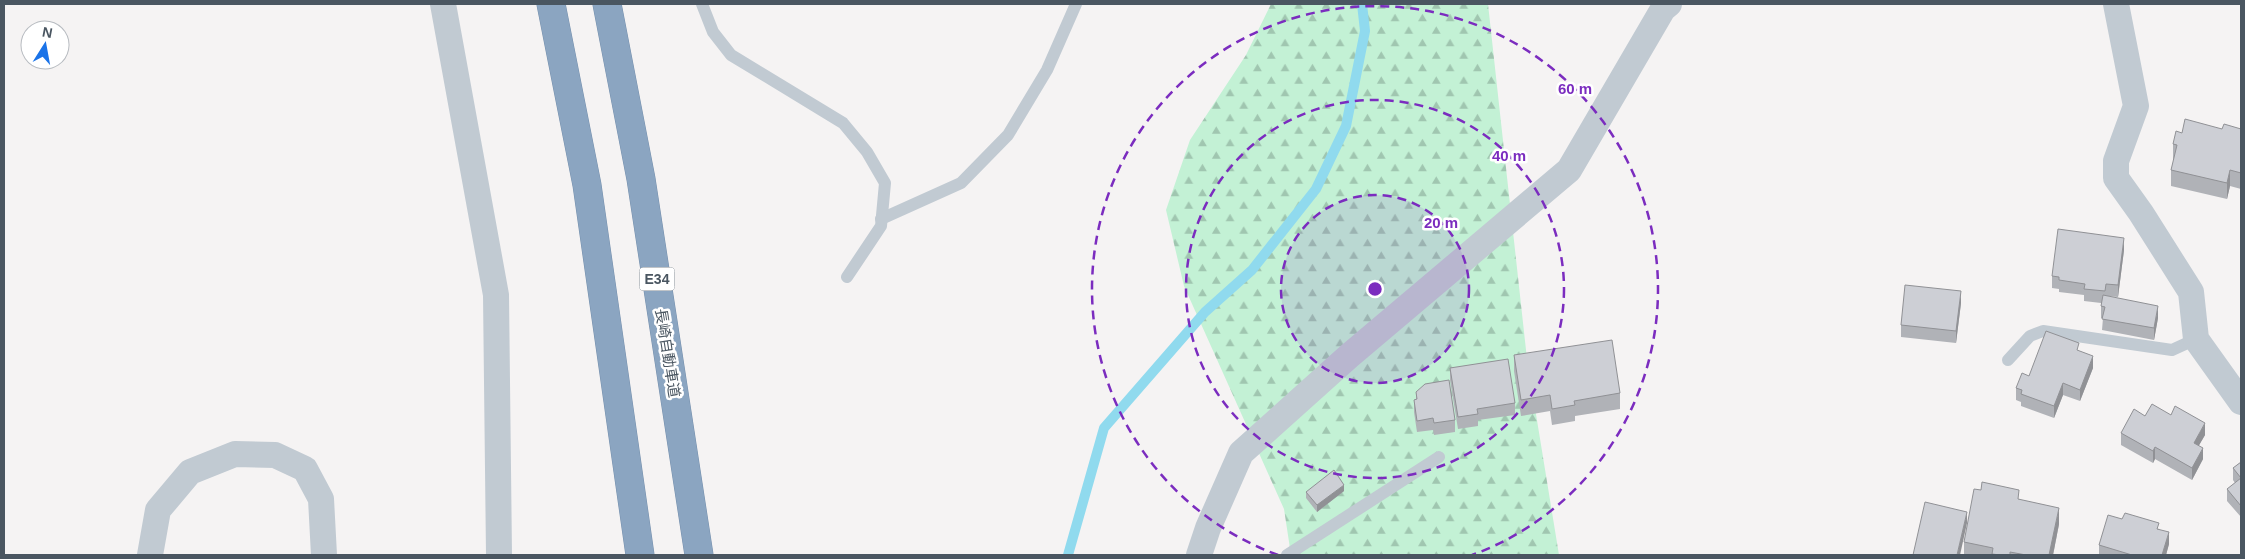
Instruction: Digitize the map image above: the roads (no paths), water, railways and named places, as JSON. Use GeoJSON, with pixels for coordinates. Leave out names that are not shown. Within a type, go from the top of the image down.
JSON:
{"type":"FeatureCollection","features":[{"type":"Feature","properties":{"kind":"highway"},"geometry":{"type":"LineString","coordinates":[[551,4],[587,185],[640,555]]}},
{"type":"Feature","properties":{"kind":"highway","name":"長崎自動車道"},"geometry":{"type":"LineString","coordinates":[[608,4],[641,179],[699,555]]}},
{"type":"Feature","properties":{"kind":"street"},"geometry":{"type":"LineString","coordinates":[[443,4],[496,295],[499,555]]}},
{"type":"Feature","properties":{"kind":"street"},"geometry":{"type":"LineString","coordinates":[[1199,555],[1208,528],[1242,453],[1349,356],[1569,170],[1663,9],[1669,4]]}},
{"type":"Feature","properties":{"kind":"street"},"geometry":{"type":"LineString","coordinates":[[2116,4],[2136,106],[2116,161],[2116,178],[2191,292],[2196,339],[2241,402]]}},
{"type":"Feature","properties":{"kind":"street"},"geometry":{"type":"LineString","coordinates":[[150,555],[158,510],[190,472],[235,454],[275,455],[305,469],[321,499],[324,555]]}},
{"type":"Feature","properties":{"kind":"lane"},"geometry":{"type":"LineString","coordinates":[[702,4],[714,32],[731,55],[843,124],[867,152],[885,183],[880,226],[847,277]]}},
{"type":"Feature","properties":{"kind":"lane"},"geometry":{"type":"LineString","coordinates":[[881,220],[961,183],[1008,135],[1047,70],[1076,4]]}},
{"type":"Feature","properties":{"kind":"lane"},"geometry":{"type":"LineString","coordinates":[[2008,360],[2030,336],[2043,330],[2172,350],[2196,339]]}},
{"type":"Feature","properties":{"kind":"lane"},"geometry":{"type":"LineString","coordinates":[[1287,555],[1439,457]]}},
{"type":"Feature","properties":{"kind":"waterway"},"geometry":{"type":"LineString","coordinates":[[1068,555],[1104,428],[1205,312],[1252,270],[1316,189],[1346,126],[1365,31],[1362,4]]}}]}
